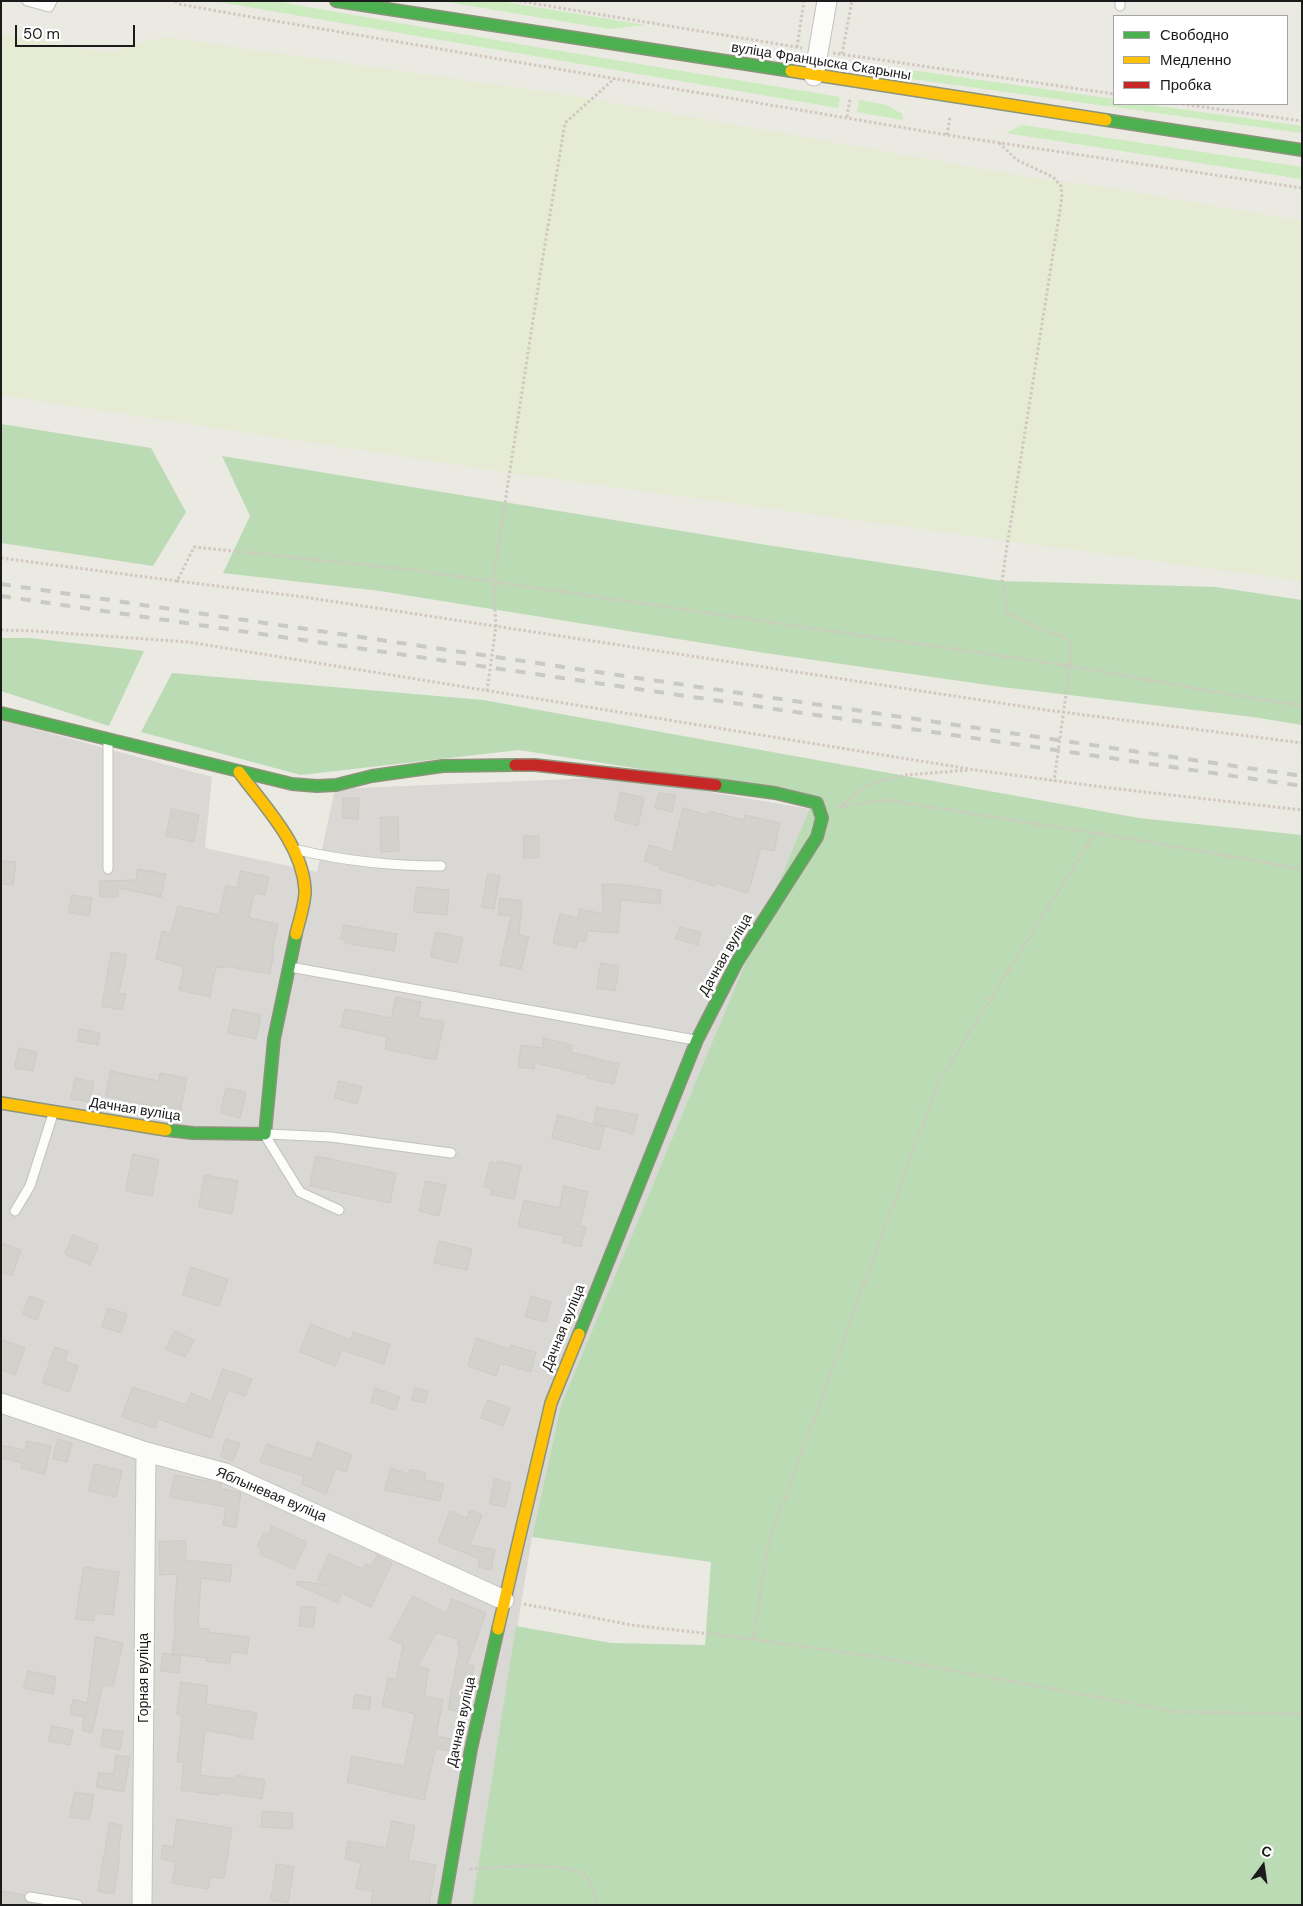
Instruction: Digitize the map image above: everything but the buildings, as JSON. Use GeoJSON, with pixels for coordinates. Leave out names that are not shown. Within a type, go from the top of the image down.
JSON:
{"type":"FeatureCollection","features":[{"type":"Feature","properties":{"kind":"street","name":"вуліца Францыска Скарыны"},"geometry":{"type":"LineString","coordinates":[[336,1],[1302,150]]}},
{"type":"Feature","properties":{"kind":"street"},"geometry":{"type":"LineString","coordinates":[[814,76],[827,1]]}},
{"type":"Feature","properties":{"kind":"street"},"geometry":{"type":"LineString","coordinates":[[1,713],[292,784],[336,785],[372,776],[443,766],[535,765],[688,781],[775,793],[817,803]]}},
{"type":"Feature","properties":{"kind":"street"},"geometry":{"type":"LineString","coordinates":[[239,772],[286,836],[300,863],[305,890],[274,1039],[265,1134]]}},
{"type":"Feature","properties":{"kind":"street","name":"Дачная вуліца"},"geometry":{"type":"LineString","coordinates":[[444,1905],[471,1749],[551,1402],[697,1040],[737,962],[817,837],[822,818],[817,803]]}},
{"type":"Feature","properties":{"kind":"street","name":"Дачная вуліца"},"geometry":{"type":"LineString","coordinates":[[1,1103],[128,1125],[183,1132],[265,1134]]}},
{"type":"Feature","properties":{"kind":"street","name":"Яблыневая вуліца"},"geometry":{"type":"LineString","coordinates":[[1,1402],[146,1452],[225,1473],[504,1600]]}},
{"type":"Feature","properties":{"kind":"street","name":"Горная вуліца"},"geometry":{"type":"LineString","coordinates":[[142,1905],[146,1452]]}},
{"type":"Feature","properties":{"kind":"lane"},"geometry":{"type":"LineString","coordinates":[[28,1],[49,7],[52,1]]}},
{"type":"Feature","properties":{"kind":"lane"},"geometry":{"type":"LineString","coordinates":[[108,739],[108,869]]}},
{"type":"Feature","properties":{"kind":"lane"},"geometry":{"type":"LineString","coordinates":[[292,849],[324,856],[402,866],[441,866]]}},
{"type":"Feature","properties":{"kind":"lane"},"geometry":{"type":"LineString","coordinates":[[290,967],[697,1040]]}},
{"type":"Feature","properties":{"kind":"lane"},"geometry":{"type":"LineString","coordinates":[[15,1211],[30,1186],[54,1112]]}},
{"type":"Feature","properties":{"kind":"lane"},"geometry":{"type":"LineString","coordinates":[[265,1134],[331,1137],[451,1153]]}},
{"type":"Feature","properties":{"kind":"lane"},"geometry":{"type":"LineString","coordinates":[[265,1134],[300,1192],[339,1210]]}},
{"type":"Feature","properties":{"kind":"lane"},"geometry":{"type":"LineString","coordinates":[[30,1897],[78,1905]]}},
{"type":"Feature","properties":{"kind":"path"},"geometry":{"type":"LineString","coordinates":[[174,1],[180,4],[999,143],[1302,188]]}},
{"type":"Feature","properties":{"kind":"path"},"geometry":{"type":"LineString","coordinates":[[519,1],[797,47],[1113,94]]}},
{"type":"Feature","properties":{"kind":"path"},"geometry":{"type":"LineString","coordinates":[[797,47],[804,1]]}},
{"type":"Feature","properties":{"kind":"path"},"geometry":{"type":"LineString","coordinates":[[842,54],[852,1]]}},
{"type":"Feature","properties":{"kind":"path"},"geometry":{"type":"LineString","coordinates":[[487,690],[496,626],[493,581],[565,123],[615,78]]}},
{"type":"Feature","properties":{"kind":"path"},"geometry":{"type":"LineString","coordinates":[[1189,105],[1302,121]]}},
{"type":"Feature","properties":{"kind":"path"},"geometry":{"type":"LineString","coordinates":[[999,143],[1017,160],[1053,177],[1061,186],[1062,197],[1002,581],[1007,604],[1006,612],[1033,626],[1065,637],[1070,644],[1070,666],[1054,780]]}},
{"type":"Feature","properties":{"kind":"path"},"geometry":{"type":"LineString","coordinates":[[177,581],[194,547],[414,570],[1070,666],[1302,705]]}},
{"type":"Feature","properties":{"kind":"path"},"geometry":{"type":"LineString","coordinates":[[1,558],[304,597],[1064,713],[1302,743]]}},
{"type":"Feature","properties":{"kind":"path"},"geometry":{"type":"LineString","coordinates":[[1,630],[188,642],[976,770],[1279,809],[1302,810]]}},
{"type":"Feature","properties":{"kind":"path"},"geometry":{"type":"LineString","coordinates":[[839,807],[869,784],[906,775],[976,770]]}},
{"type":"Feature","properties":{"kind":"path"},"geometry":{"type":"LineString","coordinates":[[817,803],[839,807],[886,800],[1095,833],[1302,869]]}},
{"type":"Feature","properties":{"kind":"path"},"geometry":{"type":"LineString","coordinates":[[754,1639],[769,1541],[939,1081],[1095,833]]}},
{"type":"Feature","properties":{"kind":"path"},"geometry":{"type":"LineString","coordinates":[[504,1600],[631,1625],[754,1639],[884,1658],[1178,1712],[1302,1714]]}},
{"type":"Feature","properties":{"kind":"path"},"geometry":{"type":"LineString","coordinates":[[450,1870],[519,1865],[575,1870],[587,1876],[598,1905]]}},
{"type":"Feature","properties":{"kind":"shaded area"},"geometry":{"type":"Polygon","coordinates":[[[1,720],[212,777],[205,848],[317,872],[335,789],[620,777],[810,809],[561,1405],[532,1537],[472,1905],[1,1905],[1,720]]]}},
{"type":"Feature","properties":{"kind":"green space"},"geometry":{"type":"Polygon","coordinates":[[[213,1],[274,1],[530,46],[840,97],[838,108],[213,1]]]}},
{"type":"Feature","properties":{"kind":"green space"},"geometry":{"type":"Polygon","coordinates":[[[441,1],[499,1],[645,25],[609,29],[441,1]]]}},
{"type":"Feature","properties":{"kind":"green space"},"geometry":{"type":"Polygon","coordinates":[[[1,34],[105,53],[163,37],[568,95],[1028,177],[1097,186],[1302,221],[1302,581],[511,473],[1,395],[1,34]]]}},
{"type":"Feature","properties":{"kind":"green space"},"geometry":{"type":"Polygon","coordinates":[[[861,63],[1113,99],[1113,105],[1151,105],[1302,126],[1302,133],[861,72],[861,63]]]}},
{"type":"Feature","properties":{"kind":"green space"},"geometry":{"type":"Polygon","coordinates":[[[859,100],[887,105],[902,114],[903,120],[857,112],[859,100]]]}},
{"type":"Feature","properties":{"kind":"green space"},"geometry":{"type":"Polygon","coordinates":[[[1022,125],[1302,167],[1302,179],[1006,133],[1022,125]]]}},
{"type":"Feature","properties":{"kind":"green space"},"geometry":{"type":"Polygon","coordinates":[[[1,424],[151,448],[186,512],[153,566],[1,543],[1,424]]]}},
{"type":"Feature","properties":{"kind":"green space"},"geometry":{"type":"Polygon","coordinates":[[[222,456],[773,546],[1002,581],[1216,587],[1302,600],[1302,725],[1253,717],[1002,687],[765,653],[380,591],[223,573],[250,516],[222,456]]]}},
{"type":"Feature","properties":{"kind":"green space"},"geometry":{"type":"Polygon","coordinates":[[[1,638],[30,638],[144,651],[109,726],[1,691],[1,638]]]}},
{"type":"Feature","properties":{"kind":"green space"},"geometry":{"type":"Polygon","coordinates":[[[172,673],[483,700],[1139,818],[1302,835],[1302,1905],[472,1905],[516,1626],[611,1643],[705,1645],[711,1562],[532,1537],[561,1405],[815,796],[519,750],[301,775],[141,732],[172,673]]]}},
{"type":"Feature","properties":{"kind":"railway"},"geometry":{"type":"LineString","coordinates":[[1,584],[1302,776]]}},
{"type":"Feature","properties":{"kind":"railway"},"geometry":{"type":"LineString","coordinates":[[1,596],[1302,786]]}},
{"type":"Feature","properties":{"kind":"traffic: fast"},"geometry":{"type":"LineString","coordinates":[[336,1],[791,71]]}},
{"type":"Feature","properties":{"kind":"traffic: fast"},"geometry":{"type":"LineString","coordinates":[[1106,120],[1302,150]]}},
{"type":"Feature","properties":{"kind":"traffic: fast"},"geometry":{"type":"LineString","coordinates":[[1,713],[292,784],[336,785],[372,776],[443,766],[515,765]]}},
{"type":"Feature","properties":{"kind":"traffic: fast"},"geometry":{"type":"LineString","coordinates":[[579,1334],[697,1040],[737,962],[817,837],[822,818],[817,803],[775,793],[716,785]]}},
{"type":"Feature","properties":{"kind":"traffic: fast"},"geometry":{"type":"LineString","coordinates":[[166,1130],[193,1133],[265,1134],[274,1039],[296,934]]}},
{"type":"Feature","properties":{"kind":"traffic: fast"},"geometry":{"type":"LineString","coordinates":[[444,1905],[471,1749],[498,1629]]}},
{"type":"Feature","properties":{"kind":"traffic: slow"},"geometry":{"type":"LineString","coordinates":[[791,71],[1106,120]]}},
{"type":"Feature","properties":{"kind":"traffic: slow"},"geometry":{"type":"LineString","coordinates":[[239,772],[280,826],[297,857],[302,872],[305,894],[296,934]]}},
{"type":"Feature","properties":{"kind":"traffic: slow"},"geometry":{"type":"LineString","coordinates":[[1,1103],[166,1130]]}},
{"type":"Feature","properties":{"kind":"traffic: slow"},"geometry":{"type":"LineString","coordinates":[[498,1629],[551,1403],[579,1334]]}},
{"type":"Feature","properties":{"kind":"traffic: jam"},"geometry":{"type":"LineString","coordinates":[[515,765],[535,765],[716,785]]}}]}
